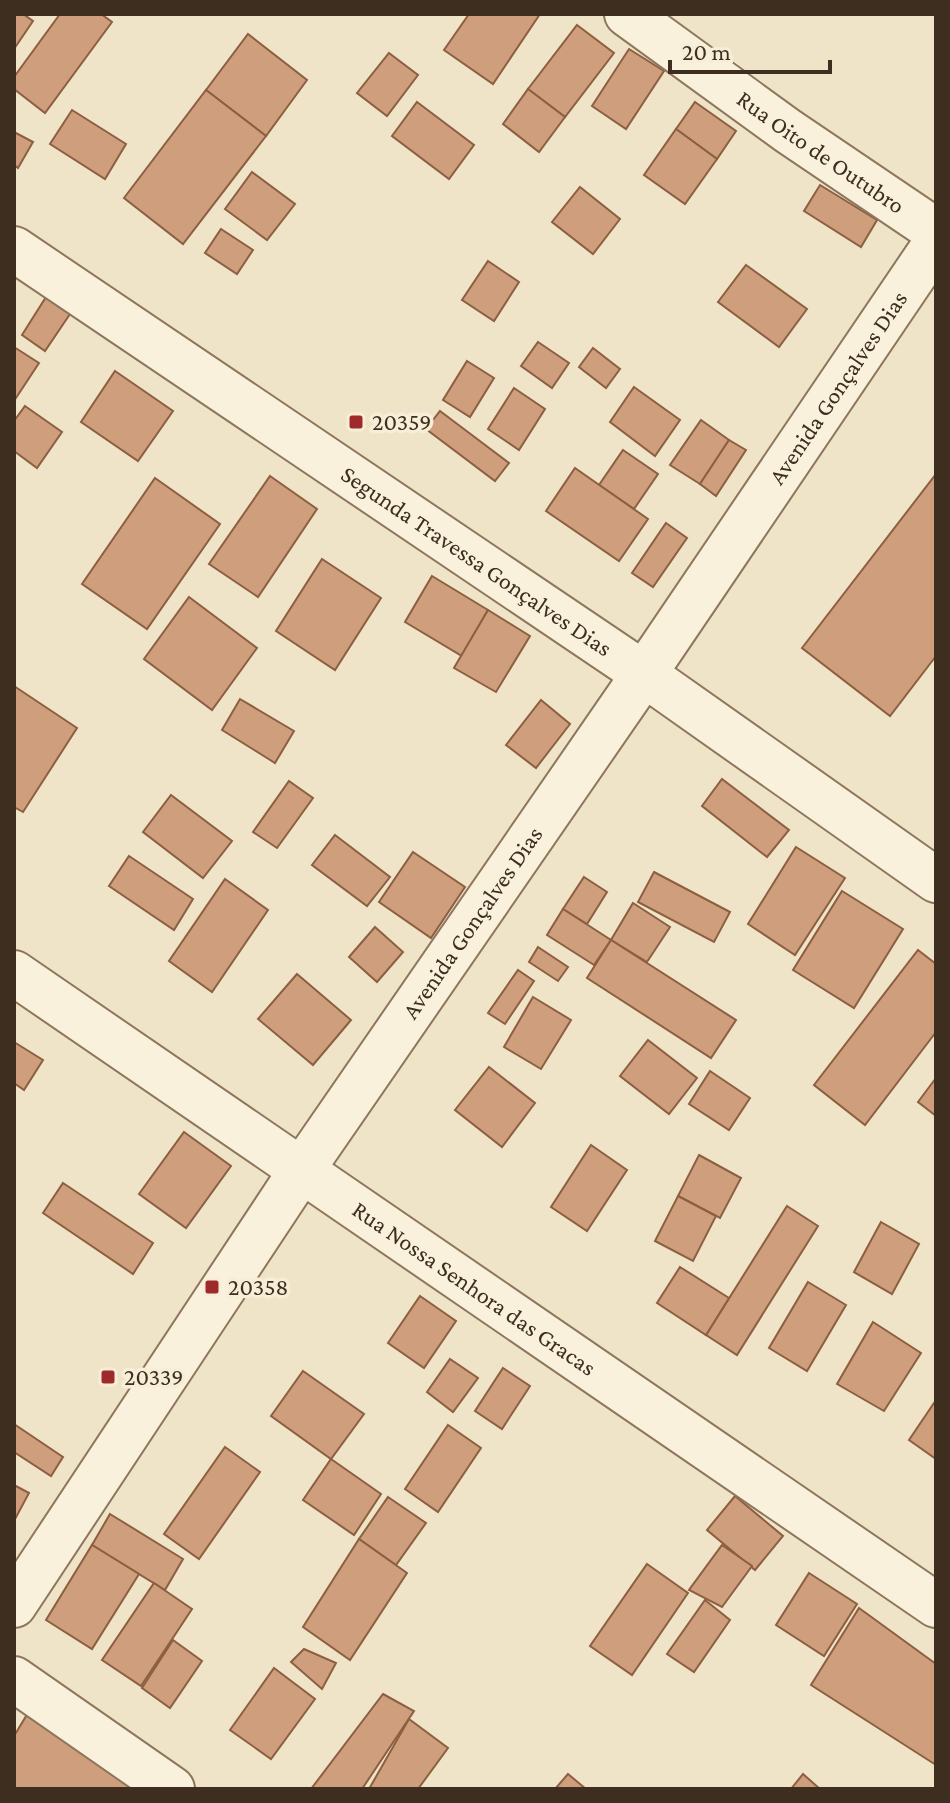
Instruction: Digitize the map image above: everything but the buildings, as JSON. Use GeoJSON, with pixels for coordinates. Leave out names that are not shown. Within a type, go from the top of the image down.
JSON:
{"type":"FeatureCollection","features":[{"type":"Feature","properties":{"kind":"street","name":"Rua Oito de Outubro"},"geometry":{"type":"LineString","coordinates":[[627,14],[788,131],[936,231]]}},
{"type":"Feature","properties":{"kind":"street","name":"Avenida Gonçalves Dias"},"geometry":{"type":"LineString","coordinates":[[14,1605],[301,1171],[644,674],[936,243]]}},
{"type":"Feature","properties":{"kind":"street","name":"Segunda Travessa Gonçalves Dias"},"geometry":{"type":"LineString","coordinates":[[14,249],[644,674],[936,880]]}},
{"type":"Feature","properties":{"kind":"street","name":"Rua Nossa Senhora das Gracas"},"geometry":{"type":"LineString","coordinates":[[14,973],[936,1605]]}},
{"type":"Feature","properties":{"kind":"street"},"geometry":{"type":"LineString","coordinates":[[14,1679],[172,1789]]}},
{"type":"Feature","properties":{"kind":"place","name":"20359"},"geometry":{"type":"Point","coordinates":[356,422]}},
{"type":"Feature","properties":{"kind":"place","name":"20358"},"geometry":{"type":"Point","coordinates":[212,1287]}},
{"type":"Feature","properties":{"kind":"place","name":"20339"},"geometry":{"type":"Point","coordinates":[108,1377]}}]}
